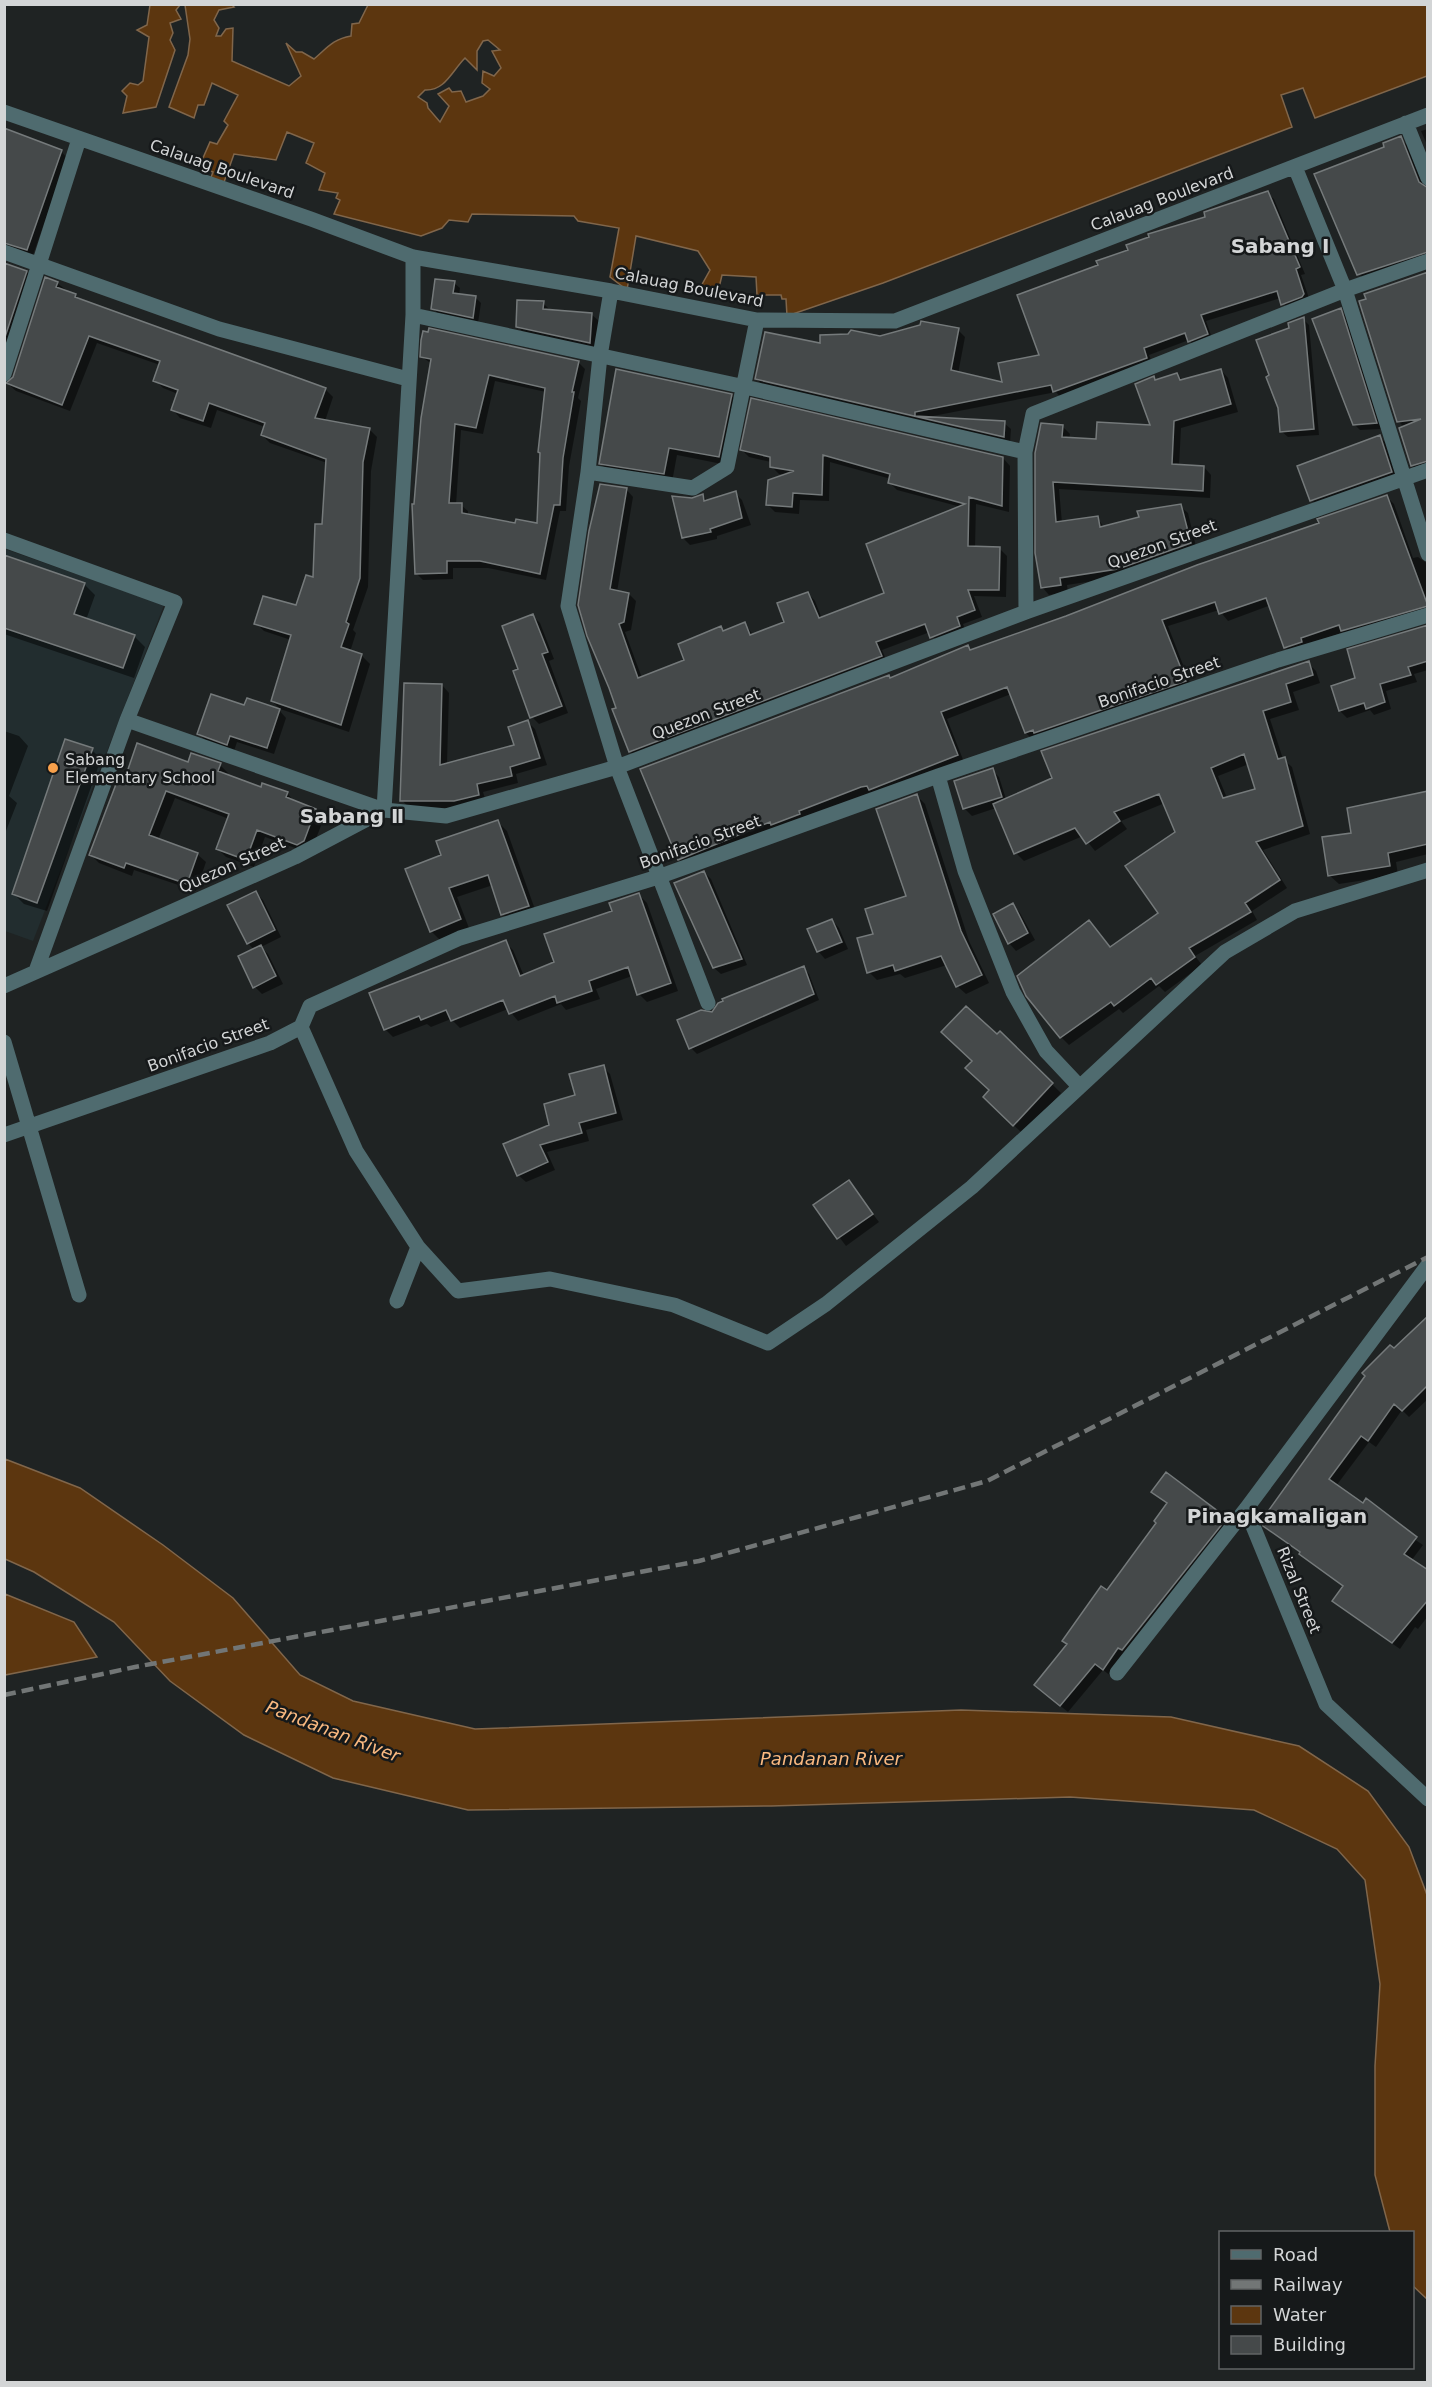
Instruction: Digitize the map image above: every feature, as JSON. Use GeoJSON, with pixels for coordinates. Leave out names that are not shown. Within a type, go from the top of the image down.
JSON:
{"type":"FeatureCollection","features":[{"type":"Feature","properties":{"kind":"street","name":"Calauag Boulevard"},"geometry":{"type":"LineString","coordinates":[[4,112],[413,257],[611,291],[757,320],[895,321],[1428,115]]}},
{"type":"Feature","properties":{"kind":"street"},"geometry":{"type":"LineString","coordinates":[[1406,123],[1428,178]]}},
{"type":"Feature","properties":{"kind":"street"},"geometry":{"type":"LineString","coordinates":[[4,374],[79,139]]}},
{"type":"Feature","properties":{"kind":"street"},"geometry":{"type":"LineString","coordinates":[[1295,167],[1344,290],[1428,554]]}},
{"type":"Feature","properties":{"kind":"street"},"geometry":{"type":"LineString","coordinates":[[4,252],[219,329],[408,379]]}},
{"type":"Feature","properties":{"kind":"street"},"geometry":{"type":"LineString","coordinates":[[127,720],[384,810],[413,315],[413,257]]}},
{"type":"Feature","properties":{"kind":"street"},"geometry":{"type":"LineString","coordinates":[[1026,612],[1025,452],[1033,414],[1344,290],[1428,261]]}},
{"type":"Feature","properties":{"kind":"street"},"geometry":{"type":"LineString","coordinates":[[611,291],[600,356],[588,472],[568,606],[617,767],[708,1003]]}},
{"type":"Feature","properties":{"kind":"street"},"geometry":{"type":"LineString","coordinates":[[413,315],[745,387],[1025,452]]}},
{"type":"Feature","properties":{"kind":"street"},"geometry":{"type":"LineString","coordinates":[[588,472],[693,488],[727,467],[757,320]]}},
{"type":"Feature","properties":{"kind":"street","name":"Quezon Street"},"geometry":{"type":"LineString","coordinates":[[4,986],[295,857],[384,810],[446,816],[617,767],[1026,612],[1428,470]]}},
{"type":"Feature","properties":{"kind":"street"},"geometry":{"type":"LineString","coordinates":[[4,540],[176,602],[127,720],[36,971]]}},
{"type":"Feature","properties":{"kind":"street","name":"Bonifacio Street"},"geometry":{"type":"LineString","coordinates":[[4,1135],[270,1043],[301,1027],[310,1006],[460,938],[658,877],[938,776],[1278,660],[1428,615]]}},
{"type":"Feature","properties":{"kind":"street"},"geometry":{"type":"LineString","coordinates":[[938,776],[964,871],[1013,992],[1046,1051],[1078,1085]]}},
{"type":"Feature","properties":{"kind":"street"},"geometry":{"type":"LineString","coordinates":[[301,1027],[356,1151],[418,1247],[458,1291],[550,1279],[674,1305],[768,1342],[826,1304],[972,1187],[1078,1085],[1225,952],[1295,911],[1428,870]]}},
{"type":"Feature","properties":{"kind":"street"},"geometry":{"type":"LineString","coordinates":[[4,1042],[31,1126],[79,1295]]}},
{"type":"Feature","properties":{"kind":"street"},"geometry":{"type":"LineString","coordinates":[[397,1301],[418,1247]]}},
{"type":"Feature","properties":{"kind":"street"},"geometry":{"type":"LineString","coordinates":[[1117,1673],[1246,1509],[1428,1265]]}},
{"type":"Feature","properties":{"kind":"street","name":"Rizal Street"},"geometry":{"type":"LineString","coordinates":[[1246,1509],[1326,1704],[1428,1799]]}},
{"type":"Feature","properties":{"kind":"shaded area","name":"Sabang Elementary School"},"geometry":{"type":"Polygon","coordinates":[[[5,549],[164,605],[33,941],[5,931],[5,549]]]}},
{"type":"Feature","properties":{"kind":"water"},"geometry":{"type":"Polygon","coordinates":[[[150,5],[180,5],[176,10],[181,19],[170,23],[173,33],[170,40],[175,50],[156,107],[123,113],[127,96],[122,91],[130,83],[138,85],[143,81],[149,37],[137,30],[147,25],[150,5]]]}},
{"type":"Feature","properties":{"kind":"water"},"geometry":{"type":"Polygon","coordinates":[[[185,5],[232,5],[234,7],[219,10],[214,20],[219,28],[216,36],[221,36],[226,29],[233,28],[232,61],[289,86],[301,76],[286,43],[296,52],[302,52],[314,59],[335,42],[351,36],[352,24],[359,23],[368,5],[1427,5],[1427,76],[1315,118],[1303,88],[1281,95],[1292,127],[883,283],[787,316],[786,299],[782,299],[781,295],[757,295],[756,277],[722,275],[718,292],[700,288],[710,270],[698,251],[636,236],[627,290],[610,277],[619,228],[578,221],[574,216],[472,214],[468,222],[449,220],[442,228],[421,236],[334,214],[340,200],[336,198],[338,193],[319,190],[325,173],[306,163],[314,143],[287,132],[276,160],[234,154],[223,185],[210,180],[213,172],[199,167],[210,142],[217,144],[228,125],[224,121],[238,95],[212,83],[204,105],[198,105],[194,118],[169,107],[188,55],[190,39],[185,5]],[[488,40],[483,41],[477,51],[477,70],[465,58],[443,84],[425,90],[418,97],[427,103],[428,108],[440,122],[449,106],[438,94],[449,88],[452,92],[461,91],[466,102],[483,96],[490,89],[482,83],[483,71],[494,76],[501,68],[492,51],[500,50],[488,40]]]}},
{"type":"Feature","properties":{"kind":"water","name":"Pandanan River"},"geometry":{"type":"Polygon","coordinates":[[[5,1459],[80,1488],[163,1545],[233,1598],[300,1675],[353,1701],[475,1729],[961,1710],[1171,1717],[1299,1746],[1368,1791],[1409,1847],[1427,1895],[1427,2299],[1414,2287],[1414,2231],[1390,2231],[1375,2175],[1375,2066],[1380,1984],[1365,1880],[1337,1849],[1254,1810],[1070,1797],[771,1806],[468,1810],[333,1778],[244,1735],[170,1681],[114,1622],[34,1572],[5,1559],[5,1459]]]}},
{"type":"Feature","properties":{"kind":"water"},"geometry":{"type":"Polygon","coordinates":[[[5,1594],[74,1622],[97,1657],[5,1675],[5,1594]]]}},
{"type":"Feature","properties":{"kind":"building"},"geometry":{"type":"Polygon","coordinates":[[[4,128],[62,150],[27,250],[4,243],[4,128]]]}},
{"type":"Feature","properties":{"kind":"building"},"geometry":{"type":"Polygon","coordinates":[[[1401,136],[1419,182],[1428,188],[1428,252],[1357,275],[1314,174],[1384,147],[1383,143],[1401,136]]]}},
{"type":"Feature","properties":{"kind":"building"},"geometry":{"type":"Polygon","coordinates":[[[1268,191],[1300,267],[1296,269],[1304,294],[1302,297],[1281,305],[1277,291],[1201,315],[1208,334],[1188,342],[1185,333],[1144,348],[1147,358],[1053,392],[1051,385],[915,412],[915,416],[1005,421],[1004,437],[755,379],[765,332],[820,343],[820,335],[848,334],[851,330],[880,336],[920,325],[921,321],[959,328],[951,370],[1002,382],[998,363],[1039,355],[1017,295],[1098,265],[1096,261],[1128,250],[1126,245],[1149,237],[1148,234],[1205,217],[1204,212],[1268,191]]]}},
{"type":"Feature","properties":{"kind":"building"},"geometry":{"type":"Polygon","coordinates":[[[4,263],[27,271],[4,340],[4,263]]]}},
{"type":"Feature","properties":{"kind":"building"},"geometry":{"type":"Polygon","coordinates":[[[1428,272],[1428,461],[1411,466],[1399,428],[1421,419],[1397,422],[1359,301],[1366,299],[1364,294],[1428,272]]]}},
{"type":"Feature","properties":{"kind":"building"},"geometry":{"type":"Polygon","coordinates":[[[45,277],[58,282],[56,287],[76,294],[75,297],[326,388],[315,418],[370,428],[363,462],[360,578],[346,622],[349,624],[341,647],[362,654],[341,725],[271,701],[291,635],[254,624],[263,596],[296,605],[306,575],[313,577],[315,524],[322,524],[326,459],[261,435],[265,423],[209,403],[203,421],[171,410],[178,390],[153,381],[160,361],[89,336],[62,405],[6,383],[13,377],[45,277]]]}},
{"type":"Feature","properties":{"kind":"building"},"geometry":{"type":"Polygon","coordinates":[[[435,279],[455,281],[453,293],[476,296],[473,318],[431,309],[435,279]]]}},
{"type":"Feature","properties":{"kind":"building"},"geometry":{"type":"Polygon","coordinates":[[[517,300],[544,301],[543,309],[592,313],[590,343],[516,327],[517,300]]]}},
{"type":"Feature","properties":{"kind":"building"},"geometry":{"type":"Polygon","coordinates":[[[1341,308],[1377,423],[1353,425],[1312,319],[1341,308]]]}},
{"type":"Feature","properties":{"kind":"building"},"geometry":{"type":"Polygon","coordinates":[[[1304,317],[1314,429],[1280,432],[1278,408],[1266,377],[1269,375],[1256,340],[1289,328],[1288,323],[1304,317]]]}},
{"type":"Feature","properties":{"kind":"building"},"geometry":{"type":"Polygon","coordinates":[[[429,328],[579,361],[572,392],[574,392],[563,458],[560,505],[554,505],[540,574],[480,561],[447,561],[447,573],[415,574],[412,504],[414,504],[421,418],[431,359],[420,357],[421,340],[423,331],[428,332],[429,328]],[[489,375],[476,428],[455,424],[449,503],[462,503],[462,513],[515,523],[516,519],[537,523],[540,453],[538,452],[545,388],[489,375]]]}},
{"type":"Feature","properties":{"kind":"building"},"geometry":{"type":"Polygon","coordinates":[[[616,369],[732,394],[719,457],[669,448],[664,474],[599,464],[616,369]]]}},
{"type":"Feature","properties":{"kind":"building"},"geometry":{"type":"Polygon","coordinates":[[[1221,369],[1231,404],[1174,421],[1172,464],[1204,466],[1203,491],[1053,482],[1056,522],[1098,516],[1100,527],[1139,517],[1137,511],[1181,504],[1191,543],[1118,569],[1060,578],[1061,585],[1041,588],[1035,553],[1035,453],[1041,423],[1063,425],[1062,437],[1096,439],[1097,422],[1150,425],[1135,384],[1154,376],[1155,380],[1177,373],[1180,380],[1221,369]]]}},
{"type":"Feature","properties":{"kind":"building"},"geometry":{"type":"Polygon","coordinates":[[[751,398],[1003,457],[1002,506],[969,497],[968,546],[1000,547],[999,590],[968,590],[975,610],[957,617],[960,626],[930,638],[925,624],[876,642],[882,656],[629,752],[612,709],[616,708],[587,636],[578,605],[589,531],[600,484],[627,488],[610,589],[629,593],[624,622],[619,624],[638,678],[684,660],[678,644],[721,626],[723,631],[745,622],[750,635],[784,622],[777,603],[808,592],[819,618],[884,593],[866,544],[965,504],[888,483],[890,474],[823,455],[822,495],[793,493],[792,507],[766,505],[768,480],[794,471],[770,467],[770,457],[740,450],[751,398]]]}},
{"type":"Feature","properties":{"kind":"building"},"geometry":{"type":"Polygon","coordinates":[[[1380,435],[1392,472],[1310,501],[1297,466],[1380,435]]]}},
{"type":"Feature","properties":{"kind":"building"},"geometry":{"type":"Polygon","coordinates":[[[736,491],[742,518],[710,529],[711,532],[682,538],[672,496],[692,498],[703,494],[704,501],[736,491]]]}},
{"type":"Feature","properties":{"kind":"building"},"geometry":{"type":"Polygon","coordinates":[[[1387,495],[1428,606],[1341,631],[1339,625],[1301,638],[1302,642],[1284,648],[1266,598],[1219,614],[1215,602],[1162,620],[1186,681],[1034,733],[1033,730],[1025,733],[1007,687],[941,712],[958,755],[869,790],[867,786],[861,787],[799,811],[800,814],[771,825],[770,822],[678,860],[640,769],[889,675],[890,678],[968,645],[970,650],[1066,616],[1197,565],[1319,523],[1317,519],[1387,495]]]}},
{"type":"Feature","properties":{"kind":"building"},"geometry":{"type":"Polygon","coordinates":[[[4,555],[85,583],[74,614],[135,635],[123,668],[4,628],[4,555]]]}},
{"type":"Feature","properties":{"kind":"building"},"geometry":{"type":"Polygon","coordinates":[[[533,614],[548,652],[542,654],[562,706],[530,718],[513,671],[518,669],[502,626],[533,614]]]}},
{"type":"Feature","properties":{"kind":"building"},"geometry":{"type":"Polygon","coordinates":[[[1428,625],[1428,661],[1408,667],[1411,675],[1380,684],[1385,702],[1366,709],[1364,703],[1339,711],[1331,686],[1355,678],[1347,649],[1428,625]]]}},
{"type":"Feature","properties":{"kind":"building"},"geometry":{"type":"Polygon","coordinates":[[[1309,661],[1313,675],[1286,684],[1291,702],[1263,711],[1278,759],[1285,757],[1303,826],[1256,842],[1280,880],[1245,903],[1251,912],[1189,948],[1195,957],[1156,985],[1151,978],[1114,1006],[1111,1002],[1060,1038],[1026,996],[1017,976],[1089,920],[1110,947],[1158,913],[1125,866],[1175,832],[1159,794],[1114,812],[1120,821],[1086,844],[1075,828],[1014,854],[993,804],[1052,778],[1041,751],[1309,661]],[[1244,754],[1211,768],[1223,798],[1255,789],[1244,754]]]}},
{"type":"Feature","properties":{"kind":"building"},"geometry":{"type":"Polygon","coordinates":[[[404,683],[442,684],[440,765],[514,745],[508,727],[528,720],[540,758],[510,767],[512,776],[477,784],[479,795],[454,801],[400,801],[404,683]]]}},
{"type":"Feature","properties":{"kind":"building"},"geometry":{"type":"Polygon","coordinates":[[[211,694],[244,705],[247,698],[280,709],[267,748],[230,736],[227,745],[197,734],[211,694]]]}},
{"type":"Feature","properties":{"kind":"building"},"geometry":{"type":"Polygon","coordinates":[[[65,739],[93,748],[37,903],[12,894],[65,739]]]}},
{"type":"Feature","properties":{"kind":"building"},"geometry":{"type":"Polygon","coordinates":[[[137,743],[188,762],[191,753],[221,763],[218,771],[261,787],[262,783],[288,792],[286,797],[316,809],[304,841],[297,845],[257,830],[246,860],[216,849],[229,814],[166,791],[149,835],[198,853],[187,884],[126,863],[124,868],[89,855],[118,779],[124,781],[137,743]]]}},
{"type":"Feature","properties":{"kind":"building"},"geometry":{"type":"Polygon","coordinates":[[[993,768],[1002,797],[963,809],[954,781],[993,768]]]}},
{"type":"Feature","properties":{"kind":"building"},"geometry":{"type":"Polygon","coordinates":[[[1428,791],[1428,844],[1388,853],[1390,866],[1328,876],[1322,837],[1351,833],[1347,808],[1428,791]]]}},
{"type":"Feature","properties":{"kind":"building"},"geometry":{"type":"Polygon","coordinates":[[[917,794],[961,931],[982,975],[956,987],[941,956],[895,971],[893,965],[867,973],[857,938],[873,934],[865,909],[906,896],[876,809],[917,794]]]}},
{"type":"Feature","properties":{"kind":"building"},"geometry":{"type":"Polygon","coordinates":[[[498,820],[529,906],[501,915],[488,875],[449,888],[461,919],[430,932],[405,869],[441,855],[436,841],[498,820]]]}},
{"type":"Feature","properties":{"kind":"building"},"geometry":{"type":"Polygon","coordinates":[[[704,871],[742,959],[713,968],[674,883],[704,871]]]}},
{"type":"Feature","properties":{"kind":"building"},"geometry":{"type":"Polygon","coordinates":[[[256,891],[275,930],[247,944],[227,905],[256,891]]]}},
{"type":"Feature","properties":{"kind":"building"},"geometry":{"type":"Polygon","coordinates":[[[639,893],[671,983],[637,995],[628,967],[589,981],[592,991],[557,1003],[555,996],[509,1014],[503,1000],[451,1021],[446,1010],[421,1020],[419,1016],[384,1030],[369,993],[506,940],[520,976],[554,962],[544,934],[612,911],[609,903],[639,893]]]}},
{"type":"Feature","properties":{"kind":"building"},"geometry":{"type":"Polygon","coordinates":[[[1013,903],[1028,933],[1008,944],[993,914],[1013,903]]]}},
{"type":"Feature","properties":{"kind":"building"},"geometry":{"type":"Polygon","coordinates":[[[832,919],[842,942],[817,952],[807,929],[832,919]]]}},
{"type":"Feature","properties":{"kind":"building"},"geometry":{"type":"Polygon","coordinates":[[[261,945],[276,976],[253,988],[238,956],[261,945]]]}},
{"type":"Feature","properties":{"kind":"building"},"geometry":{"type":"Polygon","coordinates":[[[804,966],[814,994],[689,1049],[677,1020],[701,1010],[712,1012],[718,1003],[723,1001],[722,999],[804,966]]]}},
{"type":"Feature","properties":{"kind":"building"},"geometry":{"type":"Polygon","coordinates":[[[966,1006],[997,1034],[1000,1031],[1053,1083],[1013,1126],[983,1097],[989,1090],[965,1068],[972,1061],[941,1032],[966,1006]]]}},
{"type":"Feature","properties":{"kind":"building"},"geometry":{"type":"Polygon","coordinates":[[[604,1065],[616,1113],[579,1123],[582,1133],[540,1145],[548,1162],[517,1176],[503,1144],[549,1125],[544,1104],[575,1095],[569,1074],[604,1065]]]}},
{"type":"Feature","properties":{"kind":"building"},"geometry":{"type":"Polygon","coordinates":[[[849,1180],[873,1214],[837,1239],[813,1205],[849,1180]]]}},
{"type":"Feature","properties":{"kind":"building"},"geometry":{"type":"Polygon","coordinates":[[[1428,1316],[1428,1385],[1402,1411],[1394,1404],[1368,1441],[1361,1436],[1329,1479],[1363,1503],[1366,1498],[1417,1537],[1404,1554],[1428,1570],[1428,1600],[1392,1643],[1332,1601],[1343,1586],[1263,1526],[1261,1521],[1365,1376],[1362,1373],[1390,1345],[1394,1348],[1428,1316]]]}},
{"type":"Feature","properties":{"kind":"building"},"geometry":{"type":"Polygon","coordinates":[[[1166,1472],[1227,1518],[1122,1650],[1118,1648],[1103,1670],[1095,1664],[1060,1706],[1034,1685],[1067,1644],[1062,1641],[1101,1586],[1107,1590],[1156,1523],[1154,1521],[1167,1503],[1151,1492],[1166,1472]]]}},
{"type":"Feature","properties":{"kind":"railway"},"geometry":{"type":"LineString","coordinates":[[4,1695],[135,1667],[699,1561],[987,1481],[1428,1257]]}},
{"type":"Feature","properties":{"kind":"place","name":"Sabang Elementary School"},"geometry":{"type":"Point","coordinates":[53,768]}},
{"type":"Feature","properties":{"kind":"district","name":"Sabang I"},"geometry":{"type":"Point","coordinates":[1280,246]}},
{"type":"Feature","properties":{"kind":"district","name":"Sabang Ⅱ"},"geometry":{"type":"Point","coordinates":[352,816]}},
{"type":"Feature","properties":{"kind":"district","name":"Pinagkamaligan"},"geometry":{"type":"Point","coordinates":[1277,1516]}}]}
